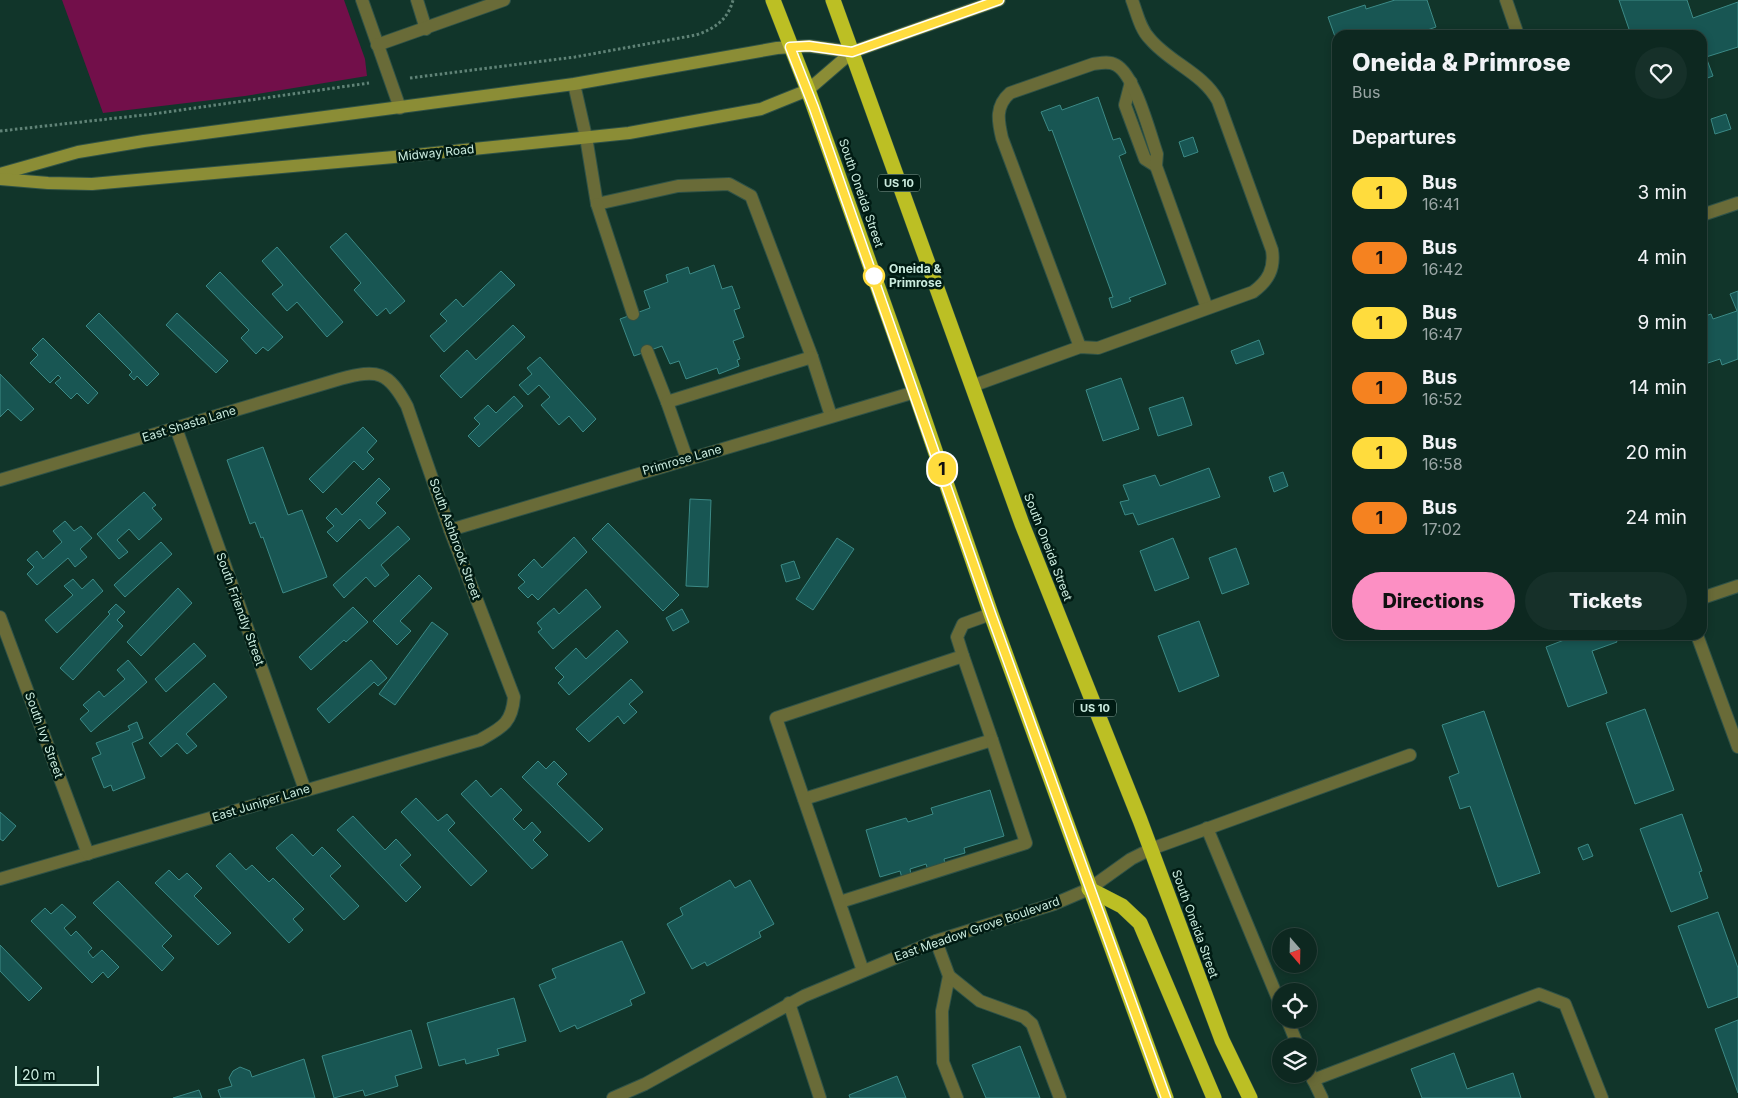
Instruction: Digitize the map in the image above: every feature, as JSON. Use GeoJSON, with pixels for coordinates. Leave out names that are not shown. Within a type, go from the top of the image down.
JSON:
{"type":"FeatureCollection","features":[{"type":"Feature","properties":{"kind":"highway"},"geometry":{"type":"LineString","coordinates":[[773,0],[790,47]]}},
{"type":"Feature","properties":{"kind":"highway","name":"South Oneida Street"},"geometry":{"type":"LineString","coordinates":[[833,0],[972,386],[1049,592],[1151,849],[1222,1040],[1250,1098]]}},
{"type":"Feature","properties":{"kind":"highway","name":"South Oneida Street"},"geometry":{"type":"LineString","coordinates":[[790,47],[808,90],[991,614],[1166,1098]]}},
{"type":"Feature","properties":{"kind":"highway"},"geometry":{"type":"LineString","coordinates":[[1089,889],[1122,906],[1140,923],[1214,1098]]}},
{"type":"Feature","properties":{"kind":"main road","name":"Midway Road"},"geometry":{"type":"LineString","coordinates":[[0,179],[48,184],[92,184],[405,156],[629,133],[761,109],[808,90],[852,52],[999,0]]}},
{"type":"Feature","properties":{"kind":"main road","name":"Midway Road"},"geometry":{"type":"LineString","coordinates":[[0,174],[78,152],[116,145],[574,84],[674,68],[752,52],[809,46],[852,52]]}},
{"type":"Feature","properties":{"kind":"street"},"geometry":{"type":"LineString","coordinates":[[362,0],[400,108]]}},
{"type":"Feature","properties":{"kind":"street"},"geometry":{"type":"LineString","coordinates":[[417,0],[426,29]]}},
{"type":"Feature","properties":{"kind":"street"},"geometry":{"type":"LineString","coordinates":[[377,45],[504,0]]}},
{"type":"Feature","properties":{"kind":"street"},"geometry":{"type":"LineString","coordinates":[[972,386],[1080,347],[1098,348],[1253,292],[1271,272],[1272,250],[1213,91],[1148,38],[1132,0]]}},
{"type":"Feature","properties":{"kind":"street"},"geometry":{"type":"LineString","coordinates":[[1506,0],[1516,30]]}},
{"type":"Feature","properties":{"kind":"street"},"geometry":{"type":"LineString","coordinates":[[1080,347],[1002,138],[998,112],[1002,100],[1010,93],[1093,64],[1105,62],[1115,64],[1122,69],[1130,82],[1157,154],[1156,166],[1207,308]]}},
{"type":"Feature","properties":{"kind":"street"},"geometry":{"type":"LineString","coordinates":[[574,84],[586,137],[597,204],[633,314]]}},
{"type":"Feature","properties":{"kind":"street"},"geometry":{"type":"LineString","coordinates":[[597,204],[678,186],[729,184],[751,196],[812,357],[831,416]]}},
{"type":"Feature","properties":{"kind":"street"},"geometry":{"type":"LineString","coordinates":[[1707,213],[1738,203]]}},
{"type":"Feature","properties":{"kind":"street"},"geometry":{"type":"LineString","coordinates":[[646,352],[667,402],[687,459]]}},
{"type":"Feature","properties":{"kind":"street"},"geometry":{"type":"LineString","coordinates":[[667,402],[812,357]]}},
{"type":"Feature","properties":{"kind":"street","name":"East Shasta Lane"},"geometry":{"type":"LineString","coordinates":[[0,480],[348,376],[368,372],[379,373]]}},
{"type":"Feature","properties":{"kind":"street","name":"South Ashbrook Street"},"geometry":{"type":"LineString","coordinates":[[379,373],[387,377],[397,388],[407,406],[450,530],[505,670],[514,697],[513,713]]}},
{"type":"Feature","properties":{"kind":"street","name":"Primrose Lane"},"geometry":{"type":"LineString","coordinates":[[450,530],[915,392]]}},
{"type":"Feature","properties":{"kind":"street","name":"South Friendly Street"},"geometry":{"type":"LineString","coordinates":[[176,428],[305,790]]}},
{"type":"Feature","properties":{"kind":"street"},"geometry":{"type":"LineString","coordinates":[[1707,596],[1738,586]]}},
{"type":"Feature","properties":{"kind":"street"},"geometry":{"type":"LineString","coordinates":[[840,902],[1026,843],[957,637],[963,624],[991,614]]}},
{"type":"Feature","properties":{"kind":"street","name":"South Ivy Street"},"geometry":{"type":"LineString","coordinates":[[0,617],[88,854]]}},
{"type":"Feature","properties":{"kind":"street"},"geometry":{"type":"LineString","coordinates":[[1699,640],[1738,747]]}},
{"type":"Feature","properties":{"kind":"street"},"geometry":{"type":"LineString","coordinates":[[863,970],[776,718],[963,656]]}},
{"type":"Feature","properties":{"kind":"street","name":"East Juniper Lane"},"geometry":{"type":"LineString","coordinates":[[0,879],[480,740],[501,728],[513,713]]}},
{"type":"Feature","properties":{"kind":"street"},"geometry":{"type":"LineString","coordinates":[[804,799],[992,740]]}},
{"type":"Feature","properties":{"kind":"street","name":"East Meadow Grove Boulevard"},"geometry":{"type":"LineString","coordinates":[[613,1098],[646,1084],[789,1003],[863,970],[936,941],[1054,904],[1089,889],[1131,858],[1151,849],[1410,756]]}},
{"type":"Feature","properties":{"kind":"street"},"geometry":{"type":"LineString","coordinates":[[1207,828],[1272,984]]}},
{"type":"Feature","properties":{"kind":"street"},"geometry":{"type":"LineString","coordinates":[[936,941],[949,976],[980,1001],[1024,1017],[1032,1024],[1060,1098]]}},
{"type":"Feature","properties":{"kind":"street"},"geometry":{"type":"LineString","coordinates":[[949,976],[942,1012],[943,1058],[956,1098]]}},
{"type":"Feature","properties":{"kind":"street"},"geometry":{"type":"LineString","coordinates":[[1317,1074],[1539,994],[1565,1004],[1602,1098]]}},
{"type":"Feature","properties":{"kind":"street"},"geometry":{"type":"LineString","coordinates":[[789,1003],[820,1098]]}},
{"type":"Feature","properties":{"kind":"street"},"geometry":{"type":"LineString","coordinates":[[1314,1083],[1322,1098]]}},
{"type":"Feature","properties":{"kind":"shaded area"},"geometry":{"type":"Polygon","coordinates":[[[62,0],[344,0],[365,59],[367,76],[245,96],[103,113],[62,0]]]}},
{"type":"Feature","properties":{"kind":"building"},"geometry":{"type":"Polygon","coordinates":[[[1395,0],[1427,0],[1436,27],[1427,30],[1333,30],[1328,17],[1365,5],[1366,9],[1395,0]]]}},
{"type":"Feature","properties":{"kind":"building"},"geometry":{"type":"Polygon","coordinates":[[[1619,0],[1687,0],[1693,18],[1738,2],[1738,47],[1707,57],[1707,30],[1629,30],[1619,0]]]}},
{"type":"Feature","properties":{"kind":"building"},"geometry":{"type":"Polygon","coordinates":[[[1707,60],[1713,76],[1707,78],[1707,60]]]}},
{"type":"Feature","properties":{"kind":"building"},"geometry":{"type":"Polygon","coordinates":[[[1098,97],[1113,140],[1120,138],[1126,153],[1119,156],[1166,284],[1129,298],[1131,301],[1112,308],[1109,298],[1113,297],[1052,130],[1049,131],[1041,112],[1060,105],[1062,110],[1098,97]]]}},
{"type":"Feature","properties":{"kind":"building"},"geometry":{"type":"Polygon","coordinates":[[[1726,114],[1731,129],[1715,134],[1711,119],[1726,114]]]}},
{"type":"Feature","properties":{"kind":"building"},"geometry":{"type":"Polygon","coordinates":[[[1193,137],[1198,152],[1184,157],[1179,142],[1193,137]]]}},
{"type":"Feature","properties":{"kind":"building"},"geometry":{"type":"Polygon","coordinates":[[[346,233],[405,301],[390,314],[386,308],[377,316],[354,290],[361,283],[330,247],[346,233]]]}},
{"type":"Feature","properties":{"kind":"building"},"geometry":{"type":"Polygon","coordinates":[[[277,247],[343,322],[327,337],[297,302],[287,311],[272,294],[283,285],[262,261],[277,247]]]}},
{"type":"Feature","properties":{"kind":"building"},"geometry":{"type":"Polygon","coordinates":[[[714,265],[722,289],[732,286],[740,308],[734,310],[744,337],[733,341],[740,359],[737,360],[739,366],[719,374],[717,368],[686,379],[679,361],[670,364],[662,346],[634,356],[620,319],[650,308],[644,291],[668,282],[666,275],[688,267],[690,274],[714,265]]]}},
{"type":"Feature","properties":{"kind":"building"},"geometry":{"type":"Polygon","coordinates":[[[501,271],[515,285],[444,352],[430,336],[447,321],[440,314],[456,299],[463,307],[501,271]]]}},
{"type":"Feature","properties":{"kind":"building"},"geometry":{"type":"Polygon","coordinates":[[[220,272],[283,337],[268,351],[263,347],[256,354],[241,338],[249,330],[206,286],[220,272]]]}},
{"type":"Feature","properties":{"kind":"building"},"geometry":{"type":"Polygon","coordinates":[[[1738,291],[1738,359],[1722,365],[1720,359],[1707,363],[1707,315],[1711,314],[1713,319],[1737,311],[1730,294],[1738,291]]]}},
{"type":"Feature","properties":{"kind":"building"},"geometry":{"type":"Polygon","coordinates":[[[99,313],[159,374],[147,386],[137,376],[134,380],[129,375],[132,372],[86,326],[99,313]]]}},
{"type":"Feature","properties":{"kind":"building"},"geometry":{"type":"Polygon","coordinates":[[[177,313],[228,361],[216,373],[166,325],[177,313]]]}},
{"type":"Feature","properties":{"kind":"building"},"geometry":{"type":"Polygon","coordinates":[[[513,325],[525,337],[461,398],[440,376],[467,350],[476,360],[513,325]]]}},
{"type":"Feature","properties":{"kind":"building"},"geometry":{"type":"Polygon","coordinates":[[[43,338],[98,393],[88,404],[77,393],[71,399],[55,383],[61,378],[58,375],[50,383],[30,363],[38,355],[32,349],[43,338]]]}},
{"type":"Feature","properties":{"kind":"building"},"geometry":{"type":"Polygon","coordinates":[[[1259,340],[1264,354],[1236,364],[1231,351],[1259,340]]]}},
{"type":"Feature","properties":{"kind":"building"},"geometry":{"type":"Polygon","coordinates":[[[540,357],[596,419],[583,432],[569,416],[559,425],[541,405],[550,397],[539,385],[528,395],[519,385],[532,374],[527,368],[540,357]]]}},
{"type":"Feature","properties":{"kind":"building"},"geometry":{"type":"Polygon","coordinates":[[[0,374],[34,409],[21,421],[8,409],[0,417],[0,374]]]}},
{"type":"Feature","properties":{"kind":"building"},"geometry":{"type":"Polygon","coordinates":[[[1121,378],[1139,429],[1103,441],[1086,390],[1121,378]]]}},
{"type":"Feature","properties":{"kind":"building"},"geometry":{"type":"Polygon","coordinates":[[[514,396],[523,406],[479,447],[468,436],[480,424],[474,418],[488,405],[496,413],[514,396]]]}},
{"type":"Feature","properties":{"kind":"building"},"geometry":{"type":"Polygon","coordinates":[[[1183,397],[1192,425],[1158,436],[1149,408],[1183,397]]]}},
{"type":"Feature","properties":{"kind":"building"},"geometry":{"type":"Polygon","coordinates":[[[363,427],[377,441],[367,452],[374,459],[363,470],[354,461],[323,493],[309,479],[363,427]]]}},
{"type":"Feature","properties":{"kind":"building"},"geometry":{"type":"Polygon","coordinates":[[[263,447],[288,515],[302,510],[327,577],[283,593],[263,537],[261,538],[255,522],[250,524],[227,460],[263,447]]]}},
{"type":"Feature","properties":{"kind":"building"},"geometry":{"type":"Polygon","coordinates":[[[1209,468],[1220,497],[1138,525],[1133,513],[1125,515],[1120,502],[1129,500],[1123,485],[1155,475],[1160,486],[1209,468]]]}},
{"type":"Feature","properties":{"kind":"building"},"geometry":{"type":"Polygon","coordinates":[[[1283,472],[1288,486],[1274,492],[1269,477],[1283,472]]]}},
{"type":"Feature","properties":{"kind":"building"},"geometry":{"type":"Polygon","coordinates":[[[379,478],[390,489],[376,503],[386,513],[369,529],[360,519],[337,542],[327,532],[334,526],[326,518],[336,508],[342,515],[379,478]]]}},
{"type":"Feature","properties":{"kind":"building"},"geometry":{"type":"Polygon","coordinates":[[[144,492],[156,505],[152,508],[162,519],[139,540],[129,529],[117,540],[128,552],[119,559],[97,534],[144,492]]]}},
{"type":"Feature","properties":{"kind":"building"},"geometry":{"type":"Polygon","coordinates":[[[690,499],[711,500],[708,587],[686,586],[690,499]]]}},
{"type":"Feature","properties":{"kind":"building"},"geometry":{"type":"Polygon","coordinates":[[[65,521],[74,531],[81,526],[92,538],[80,549],[87,557],[75,567],[68,558],[37,585],[27,574],[34,567],[27,560],[37,551],[43,559],[62,542],[53,531],[65,521]]]}},
{"type":"Feature","properties":{"kind":"building"},"geometry":{"type":"Polygon","coordinates":[[[608,523],[679,595],[663,611],[592,539],[608,523]]]}},
{"type":"Feature","properties":{"kind":"building"},"geometry":{"type":"Polygon","coordinates":[[[398,526],[410,539],[381,565],[389,575],[375,587],[366,577],[344,598],[333,585],[398,526]]]}},
{"type":"Feature","properties":{"kind":"building"},"geometry":{"type":"Polygon","coordinates":[[[574,537],[587,552],[538,600],[532,594],[528,598],[518,588],[525,582],[518,575],[534,559],[542,568],[574,537]]]}},
{"type":"Feature","properties":{"kind":"building"},"geometry":{"type":"Polygon","coordinates":[[[837,538],[854,549],[813,610],[796,599],[837,538]]]}},
{"type":"Feature","properties":{"kind":"building"},"geometry":{"type":"Polygon","coordinates":[[[1173,538],[1189,578],[1155,591],[1140,551],[1173,538]]]}},
{"type":"Feature","properties":{"kind":"building"},"geometry":{"type":"Polygon","coordinates":[[[161,542],[172,554],[125,597],[114,585],[161,542]]]}},
{"type":"Feature","properties":{"kind":"building"},"geometry":{"type":"Polygon","coordinates":[[[1236,548],[1249,584],[1222,594],[1209,558],[1236,548]]]}},
{"type":"Feature","properties":{"kind":"building"},"geometry":{"type":"Polygon","coordinates":[[[794,561],[800,578],[786,582],[781,565],[794,561]]]}},
{"type":"Feature","properties":{"kind":"building"},"geometry":{"type":"Polygon","coordinates":[[[419,575],[432,588],[400,621],[411,631],[397,645],[373,621],[419,575]]]}},
{"type":"Feature","properties":{"kind":"building"},"geometry":{"type":"Polygon","coordinates":[[[73,579],[82,589],[93,579],[103,591],[57,633],[45,620],[73,595],[64,586],[73,579]]]}},
{"type":"Feature","properties":{"kind":"building"},"geometry":{"type":"Polygon","coordinates":[[[178,588],[192,603],[141,656],[127,642],[178,588]]]}},
{"type":"Feature","properties":{"kind":"building"},"geometry":{"type":"Polygon","coordinates":[[[586,589],[601,607],[553,649],[538,632],[542,629],[537,623],[554,608],[559,614],[586,589]]]}},
{"type":"Feature","properties":{"kind":"building"},"geometry":{"type":"Polygon","coordinates":[[[116,604],[125,612],[117,620],[123,626],[73,680],[60,668],[110,614],[108,612],[116,604]]]}},
{"type":"Feature","properties":{"kind":"building"},"geometry":{"type":"Polygon","coordinates":[[[353,607],[368,622],[346,642],[344,640],[311,670],[299,657],[353,607]]]}},
{"type":"Feature","properties":{"kind":"building"},"geometry":{"type":"Polygon","coordinates":[[[682,609],[689,622],[673,631],[666,618],[682,609]]]}},
{"type":"Feature","properties":{"kind":"building"},"geometry":{"type":"Polygon","coordinates":[[[1199,621],[1219,676],[1179,692],[1158,636],[1199,621]]]}},
{"type":"Feature","properties":{"kind":"building"},"geometry":{"type":"Polygon","coordinates":[[[432,622],[448,634],[395,705],[379,694],[432,622]]]}},
{"type":"Feature","properties":{"kind":"building"},"geometry":{"type":"Polygon","coordinates":[[[617,630],[628,642],[569,695],[558,683],[564,677],[555,668],[576,648],[586,659],[617,630]]]}},
{"type":"Feature","properties":{"kind":"building"},"geometry":{"type":"Polygon","coordinates":[[[1564,640],[1616,640],[1617,642],[1592,651],[1607,693],[1568,707],[1546,647],[1564,640]]]}},
{"type":"Feature","properties":{"kind":"building"},"geometry":{"type":"Polygon","coordinates":[[[194,643],[206,656],[166,692],[155,679],[194,643]]]}},
{"type":"Feature","properties":{"kind":"building"},"geometry":{"type":"Polygon","coordinates":[[[128,660],[147,682],[91,732],[80,719],[89,711],[83,705],[99,691],[104,697],[125,679],[117,670],[128,660]]]}},
{"type":"Feature","properties":{"kind":"building"},"geometry":{"type":"Polygon","coordinates":[[[371,660],[387,678],[378,686],[374,682],[329,723],[317,709],[371,660]]]}},
{"type":"Feature","properties":{"kind":"building"},"geometry":{"type":"Polygon","coordinates":[[[631,679],[643,692],[629,704],[637,712],[624,724],[618,716],[589,742],[576,729],[631,679]]]}},
{"type":"Feature","properties":{"kind":"building"},"geometry":{"type":"Polygon","coordinates":[[[214,683],[227,697],[186,734],[197,746],[187,754],[177,743],[161,757],[149,743],[214,683]]]}},
{"type":"Feature","properties":{"kind":"building"},"geometry":{"type":"Polygon","coordinates":[[[1645,709],[1674,790],[1635,804],[1606,723],[1645,709]]]}},
{"type":"Feature","properties":{"kind":"building"},"geometry":{"type":"Polygon","coordinates":[[[1484,711],[1540,873],[1498,887],[1470,806],[1460,809],[1449,777],[1459,773],[1442,725],[1484,711]]]}},
{"type":"Feature","properties":{"kind":"building"},"geometry":{"type":"Polygon","coordinates":[[[137,722],[143,738],[132,743],[145,778],[113,791],[111,785],[104,788],[92,758],[101,754],[96,743],[130,730],[128,726],[137,722]]]}},
{"type":"Feature","properties":{"kind":"building"},"geometry":{"type":"Polygon","coordinates":[[[538,761],[546,769],[554,761],[567,774],[557,784],[603,829],[589,842],[522,777],[538,761]]]}},
{"type":"Feature","properties":{"kind":"building"},"geometry":{"type":"Polygon","coordinates":[[[476,780],[491,797],[501,788],[522,810],[513,819],[524,830],[532,822],[541,832],[533,840],[548,855],[532,869],[461,794],[476,780]]]}},
{"type":"Feature","properties":{"kind":"building"},"geometry":{"type":"Polygon","coordinates":[[[990,790],[1004,836],[964,848],[965,853],[944,859],[945,864],[928,870],[926,864],[910,869],[911,875],[902,878],[900,871],[880,877],[866,830],[906,818],[908,822],[933,814],[931,808],[990,790]]]}},
{"type":"Feature","properties":{"kind":"building"},"geometry":{"type":"Polygon","coordinates":[[[416,798],[438,821],[447,814],[455,823],[448,830],[487,871],[471,886],[401,812],[416,798]]]}},
{"type":"Feature","properties":{"kind":"building"},"geometry":{"type":"Polygon","coordinates":[[[0,812],[16,826],[3,841],[0,839],[0,812]]]}},
{"type":"Feature","properties":{"kind":"building"},"geometry":{"type":"Polygon","coordinates":[[[1682,814],[1702,871],[1699,872],[1708,898],[1671,912],[1640,829],[1682,814]]]}},
{"type":"Feature","properties":{"kind":"building"},"geometry":{"type":"Polygon","coordinates":[[[353,816],[385,850],[396,839],[411,855],[400,865],[421,887],[406,902],[337,830],[353,816]]]}},
{"type":"Feature","properties":{"kind":"building"},"geometry":{"type":"Polygon","coordinates":[[[292,834],[313,856],[322,847],[341,866],[330,876],[359,906],[344,920],[276,848],[292,834]]]}},
{"type":"Feature","properties":{"kind":"building"},"geometry":{"type":"Polygon","coordinates":[[[1588,844],[1593,856],[1583,860],[1578,848],[1588,844]]]}},
{"type":"Feature","properties":{"kind":"building"},"geometry":{"type":"Polygon","coordinates":[[[230,853],[246,870],[252,865],[269,882],[273,878],[304,909],[293,919],[303,930],[289,943],[216,866],[230,853]]]}},
{"type":"Feature","properties":{"kind":"building"},"geometry":{"type":"Polygon","coordinates":[[[169,870],[179,880],[187,873],[202,888],[194,896],[231,933],[218,945],[155,883],[169,870]]]}},
{"type":"Feature","properties":{"kind":"building"},"geometry":{"type":"Polygon","coordinates":[[[730,880],[735,888],[750,880],[774,924],[759,932],[761,937],[707,966],[705,962],[692,969],[667,924],[683,915],[680,908],[730,880]]]}},
{"type":"Feature","properties":{"kind":"building"},"geometry":{"type":"Polygon","coordinates":[[[118,881],[172,936],[162,946],[174,958],[162,971],[93,903],[118,881]]]}},
{"type":"Feature","properties":{"kind":"building"},"geometry":{"type":"Polygon","coordinates":[[[62,904],[76,917],[64,928],[71,936],[76,931],[92,948],[88,952],[93,958],[102,950],[119,967],[108,978],[103,972],[92,983],[31,921],[45,908],[51,914],[62,904]]]}},
{"type":"Feature","properties":{"kind":"building"},"geometry":{"type":"Polygon","coordinates":[[[1718,912],[1738,968],[1738,997],[1708,1008],[1678,926],[1718,912]]]}},
{"type":"Feature","properties":{"kind":"building"},"geometry":{"type":"Polygon","coordinates":[[[622,941],[645,993],[630,1000],[632,1005],[577,1029],[575,1025],[560,1032],[539,985],[556,978],[552,969],[622,941]]]}},
{"type":"Feature","properties":{"kind":"building"},"geometry":{"type":"Polygon","coordinates":[[[0,945],[42,988],[29,1001],[0,971],[0,945]]]}},
{"type":"Feature","properties":{"kind":"building"},"geometry":{"type":"Polygon","coordinates":[[[514,998],[526,1041],[497,1049],[499,1055],[466,1064],[465,1059],[439,1066],[427,1023],[514,998]]]}},
{"type":"Feature","properties":{"kind":"building"},"geometry":{"type":"Polygon","coordinates":[[[1738,1020],[1738,1093],[1715,1029],[1738,1020]]]}},
{"type":"Feature","properties":{"kind":"building"},"geometry":{"type":"Polygon","coordinates":[[[411,1030],[422,1068],[395,1076],[398,1086],[365,1096],[363,1090],[334,1098],[322,1056],[411,1030]]]}},
{"type":"Feature","properties":{"kind":"building"},"geometry":{"type":"Polygon","coordinates":[[[1020,1046],[1040,1098],[986,1098],[972,1065],[1020,1046]]]}},
{"type":"Feature","properties":{"kind":"building"},"geometry":{"type":"Polygon","coordinates":[[[1454,1053],[1467,1089],[1513,1073],[1521,1098],[1422,1098],[1411,1069],[1454,1053]]]}},
{"type":"Feature","properties":{"kind":"building"},"geometry":{"type":"Polygon","coordinates":[[[304,1059],[315,1098],[221,1098],[218,1090],[232,1086],[229,1078],[233,1071],[240,1067],[250,1071],[252,1077],[304,1059]]]}},
{"type":"Feature","properties":{"kind":"building"},"geometry":{"type":"Polygon","coordinates":[[[897,1076],[906,1098],[850,1098],[849,1095],[897,1076]]]}},
{"type":"Feature","properties":{"kind":"building"},"geometry":{"type":"Polygon","coordinates":[[[199,1090],[202,1098],[173,1098],[199,1090]]]}},
{"type":"Feature","properties":{"kind":"bus line","name":"1"},"geometry":{"type":"LineString","coordinates":[[999,0],[852,52],[809,46],[790,47],[808,90],[991,614],[1166,1098]]}},
{"type":"Feature","properties":{"kind":"place","name":"Oneida & Primrose"},"geometry":{"type":"Point","coordinates":[874,276]}}]}
